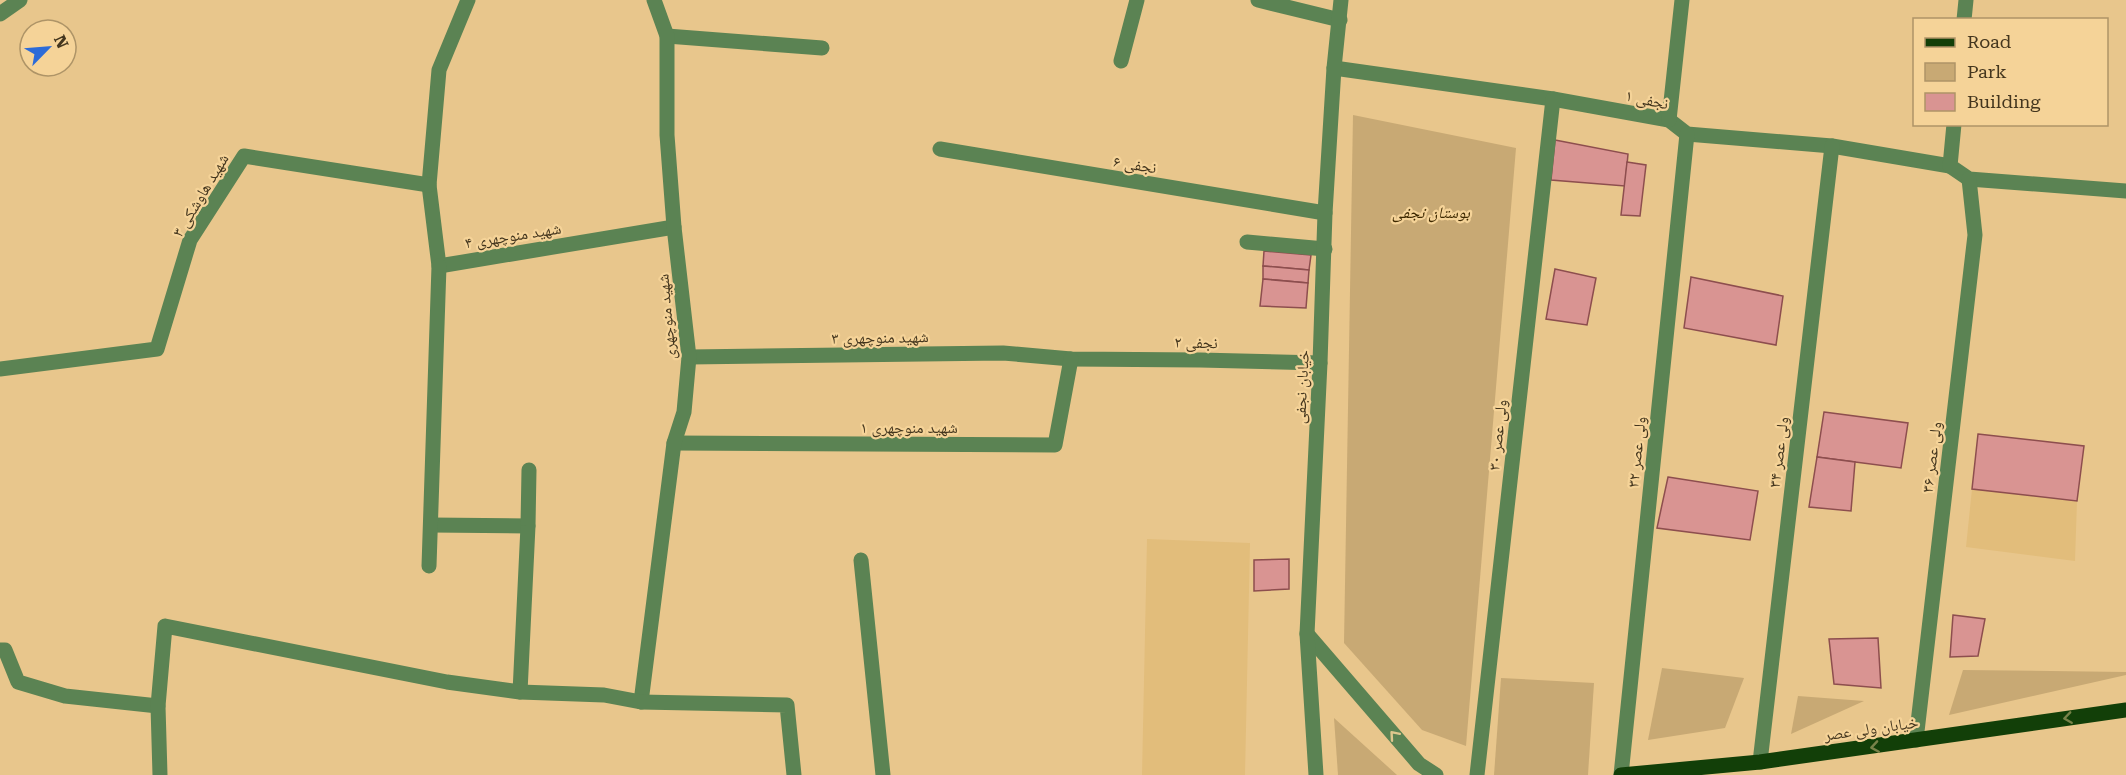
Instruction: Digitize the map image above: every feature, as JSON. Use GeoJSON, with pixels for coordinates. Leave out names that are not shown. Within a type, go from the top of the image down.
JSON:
{"type":"FeatureCollection","features":[{"type":"Feature","properties":{"kind":"main road","name":"خیابان ولی عصر"},"geometry":{"type":"LineString","coordinates":[[1621,775],[1760,762],[2126,710]]}},
{"type":"Feature","properties":{"kind":"street"},"geometry":{"type":"LineString","coordinates":[[0,14],[20,0]]}},
{"type":"Feature","properties":{"kind":"street"},"geometry":{"type":"LineString","coordinates":[[429,566],[439,266],[429,185],[439,70],[468,0]]}},
{"type":"Feature","properties":{"kind":"street","name":"شهید منوچهری"},"geometry":{"type":"LineString","coordinates":[[641,702],[674,443],[684,412],[689,357],[667,135],[667,36],[654,0]]}},
{"type":"Feature","properties":{"kind":"street"},"geometry":{"type":"LineString","coordinates":[[1121,61],[1137,0]]}},
{"type":"Feature","properties":{"kind":"street"},"geometry":{"type":"LineString","coordinates":[[1258,0],[1340,20]]}},
{"type":"Feature","properties":{"kind":"street","name":"خیابان نجفی"},"geometry":{"type":"LineString","coordinates":[[1316,775],[1307,634],[1325,213],[1334,68],[1341,0]]}},
{"type":"Feature","properties":{"kind":"street"},"geometry":{"type":"LineString","coordinates":[[1669,120],[1682,0]]}},
{"type":"Feature","properties":{"kind":"street"},"geometry":{"type":"LineString","coordinates":[[1965,18],[1966,0]]}},
{"type":"Feature","properties":{"kind":"street"},"geometry":{"type":"LineString","coordinates":[[667,36],[822,48]]}},
{"type":"Feature","properties":{"kind":"street","name":"نجفی ۱"},"geometry":{"type":"LineString","coordinates":[[1334,68],[1553,99],[1669,120],[1687,134]]}},
{"type":"Feature","properties":{"kind":"street","name":"ولی عصر ۳۰"},"geometry":{"type":"LineString","coordinates":[[1477,775],[1553,99]]}},
{"type":"Feature","properties":{"kind":"street"},"geometry":{"type":"LineString","coordinates":[[1950,166],[1954,126]]}},
{"type":"Feature","properties":{"kind":"street"},"geometry":{"type":"LineString","coordinates":[[1687,134],[1832,146],[1950,166],[1969,179],[2126,191]]}},
{"type":"Feature","properties":{"kind":"street","name":"ولی عصر ۳۲"},"geometry":{"type":"LineString","coordinates":[[1621,775],[1687,134]]}},
{"type":"Feature","properties":{"kind":"street","name":"ولی عصر ۳۴"},"geometry":{"type":"LineString","coordinates":[[1760,762],[1832,146]]}},
{"type":"Feature","properties":{"kind":"street","name":"نجفی ۶"},"geometry":{"type":"LineString","coordinates":[[940,149],[1325,213]]}},
{"type":"Feature","properties":{"kind":"street","name":"شهید هاوشکی ۳"},"geometry":{"type":"LineString","coordinates":[[0,369],[157,349],[190,240],[244,156],[429,185]]}},
{"type":"Feature","properties":{"kind":"street","name":"ولی عصر ۳۶"},"geometry":{"type":"LineString","coordinates":[[1916,740],[1975,235],[1969,179]]}},
{"type":"Feature","properties":{"kind":"street","name":"شهید منوچهری ۴"},"geometry":{"type":"LineString","coordinates":[[439,266],[675,227]]}},
{"type":"Feature","properties":{"kind":"street"},"geometry":{"type":"LineString","coordinates":[[1247,242],[1325,249]]}},
{"type":"Feature","properties":{"kind":"street","name":"شهید منوچهری ۳"},"geometry":{"type":"LineString","coordinates":[[689,357],[1003,353],[1071,359]]}},
{"type":"Feature","properties":{"kind":"street","name":"نجفی ۲"},"geometry":{"type":"LineString","coordinates":[[1071,359],[1320,363]]}},
{"type":"Feature","properties":{"kind":"street","name":"شهید منوچهری ۱"},"geometry":{"type":"LineString","coordinates":[[674,443],[1055,445],[1071,359]]}},
{"type":"Feature","properties":{"kind":"street"},"geometry":{"type":"LineString","coordinates":[[520,692],[529,470]]}},
{"type":"Feature","properties":{"kind":"street"},"geometry":{"type":"LineString","coordinates":[[431,525],[528,526]]}},
{"type":"Feature","properties":{"kind":"street"},"geometry":{"type":"LineString","coordinates":[[861,560],[883,775]]}},
{"type":"Feature","properties":{"kind":"street"},"geometry":{"type":"LineString","coordinates":[[160,775],[158,706],[165,626],[447,682],[520,692],[604,695],[641,702],[787,705],[794,775]]}},
{"type":"Feature","properties":{"kind":"street"},"geometry":{"type":"LineString","coordinates":[[1307,634],[1419,764],[1436,775]]}},
{"type":"Feature","properties":{"kind":"street"},"geometry":{"type":"LineString","coordinates":[[0,650],[5,650],[18,682],[65,696],[158,706]]}},
{"type":"Feature","properties":{"kind":"shaded area"},"geometry":{"type":"Polygon","coordinates":[[[1972,489],[2077,501],[2075,561],[1966,547],[1972,489]]]}},
{"type":"Feature","properties":{"kind":"shaded area"},"geometry":{"type":"Polygon","coordinates":[[[1147,539],[1250,543],[1245,775],[1142,775],[1147,539]]]}},
{"type":"Feature","properties":{"kind":"green space","name":"بوستان نجفی"},"geometry":{"type":"Polygon","coordinates":[[[1353,115],[1516,148],[1466,746],[1422,730],[1344,643],[1353,115]]]}},
{"type":"Feature","properties":{"kind":"green space"},"geometry":{"type":"Polygon","coordinates":[[[1662,668],[1744,678],[1725,728],[1648,740],[1662,668]]]}},
{"type":"Feature","properties":{"kind":"green space"},"geometry":{"type":"Polygon","coordinates":[[[1963,670],[2126,672],[2126,675],[1949,715],[1963,670]]]}},
{"type":"Feature","properties":{"kind":"green space"},"geometry":{"type":"Polygon","coordinates":[[[1501,678],[1594,683],[1588,775],[1494,775],[1501,678]]]}},
{"type":"Feature","properties":{"kind":"green space"},"geometry":{"type":"Polygon","coordinates":[[[1798,696],[1864,701],[1791,734],[1798,696]]]}},
{"type":"Feature","properties":{"kind":"green space"},"geometry":{"type":"Polygon","coordinates":[[[1334,718],[1397,775],[1338,775],[1334,718]]]}},
{"type":"Feature","properties":{"kind":"building"},"geometry":{"type":"Polygon","coordinates":[[[1555,140],[1628,154],[1625,186],[1551,180],[1555,140]]]}},
{"type":"Feature","properties":{"kind":"building"},"geometry":{"type":"Polygon","coordinates":[[[1627,162],[1646,165],[1640,216],[1621,215],[1627,162]]]}},
{"type":"Feature","properties":{"kind":"building"},"geometry":{"type":"Polygon","coordinates":[[[1264,251],[1311,255],[1309,270],[1263,266],[1264,251]]]}},
{"type":"Feature","properties":{"kind":"building"},"geometry":{"type":"Polygon","coordinates":[[[1263,266],[1309,270],[1308,283],[1263,279],[1263,266]]]}},
{"type":"Feature","properties":{"kind":"building"},"geometry":{"type":"Polygon","coordinates":[[[1555,269],[1596,278],[1587,325],[1546,319],[1555,269]]]}},
{"type":"Feature","properties":{"kind":"building"},"geometry":{"type":"Polygon","coordinates":[[[1691,277],[1783,296],[1776,345],[1684,328],[1691,277]]]}},
{"type":"Feature","properties":{"kind":"building"},"geometry":{"type":"Polygon","coordinates":[[[1263,279],[1308,283],[1306,308],[1260,306],[1263,279]]]}},
{"type":"Feature","properties":{"kind":"building"},"geometry":{"type":"Polygon","coordinates":[[[1824,412],[1908,423],[1901,468],[1817,457],[1824,412]]]}},
{"type":"Feature","properties":{"kind":"building"},"geometry":{"type":"Polygon","coordinates":[[[1978,434],[2084,446],[2077,501],[1972,489],[1978,434]]]}},
{"type":"Feature","properties":{"kind":"building"},"geometry":{"type":"Polygon","coordinates":[[[1817,457],[1855,462],[1851,511],[1809,507],[1817,457]]]}},
{"type":"Feature","properties":{"kind":"building"},"geometry":{"type":"Polygon","coordinates":[[[1668,477],[1758,491],[1750,540],[1657,528],[1668,477]]]}},
{"type":"Feature","properties":{"kind":"building"},"geometry":{"type":"Polygon","coordinates":[[[1289,559],[1289,589],[1254,591],[1254,560],[1289,559]]]}},
{"type":"Feature","properties":{"kind":"building"},"geometry":{"type":"Polygon","coordinates":[[[1953,615],[1985,619],[1978,656],[1950,657],[1953,615]]]}},
{"type":"Feature","properties":{"kind":"building"},"geometry":{"type":"Polygon","coordinates":[[[1878,638],[1881,688],[1834,684],[1829,639],[1878,638]]]}}]}
